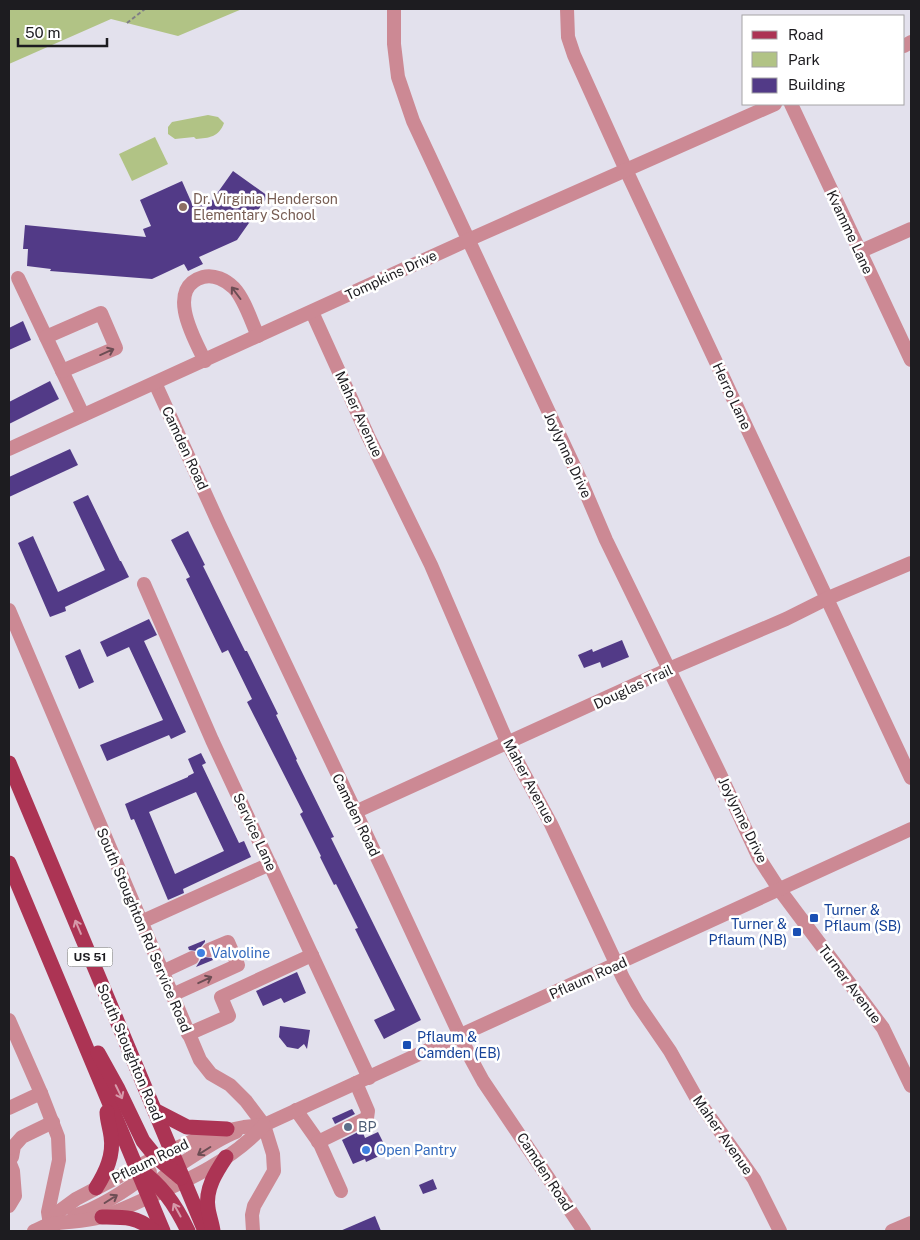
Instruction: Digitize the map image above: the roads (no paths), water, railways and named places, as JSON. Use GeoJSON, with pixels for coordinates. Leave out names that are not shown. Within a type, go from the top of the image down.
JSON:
{"type":"FeatureCollection","features":[{"type":"Feature","properties":{"kind":"main road","name":"South Stoughton Road"},"geometry":{"type":"LineString","coordinates":[[9,764],[156,1111],[170,1164],[205,1231]]}},
{"type":"Feature","properties":{"kind":"main road","name":"US 51"},"geometry":{"type":"LineString","coordinates":[[9,863],[109,1101],[149,1178],[149,1197],[163,1231]]}},
{"type":"Feature","properties":{"kind":"main road"},"geometry":{"type":"LineString","coordinates":[[62,989],[118,1089],[143,1141],[170,1164]]}},
{"type":"Feature","properties":{"kind":"main road"},"geometry":{"type":"LineString","coordinates":[[96,1188],[112,1152],[112,1139],[107,1117],[109,1101]]}},
{"type":"Feature","properties":{"kind":"main road"},"geometry":{"type":"LineString","coordinates":[[156,1111],[186,1127],[227,1129]]}},
{"type":"Feature","properties":{"kind":"main road"},"geometry":{"type":"LineString","coordinates":[[213,1231],[208,1204],[210,1186],[216,1172],[226,1157]]}},
{"type":"Feature","properties":{"kind":"main road"},"geometry":{"type":"LineString","coordinates":[[149,1178],[169,1196],[188,1231]]}},
{"type":"Feature","properties":{"kind":"main road"},"geometry":{"type":"LineString","coordinates":[[102,1217],[126,1216],[137,1220],[154,1231]]}},
{"type":"Feature","properties":{"kind":"street","name":"Joylynne Drive"},"geometry":{"type":"LineString","coordinates":[[394,9],[394,44],[397,67],[401,88],[413,121],[606,540],[759,858],[779,889]]}},
{"type":"Feature","properties":{"kind":"street","name":"Herro Lane"},"geometry":{"type":"LineString","coordinates":[[567,9],[568,37],[574,54],[626,170],[911,778]]}},
{"type":"Feature","properties":{"kind":"street","name":"Tompkins Drive"},"geometry":{"type":"LineString","coordinates":[[9,449],[468,240],[773,105]]}},
{"type":"Feature","properties":{"kind":"street","name":"Kvamme Lane"},"geometry":{"type":"LineString","coordinates":[[791,105],[911,360]]}},
{"type":"Feature","properties":{"kind":"street"},"geometry":{"type":"LineString","coordinates":[[859,252],[911,229]]}},
{"type":"Feature","properties":{"kind":"street"},"geometry":{"type":"LineString","coordinates":[[205,361],[188,325],[184,310],[187,288],[195,280],[205,276],[217,277],[235,289],[258,336]]}},
{"type":"Feature","properties":{"kind":"street"},"geometry":{"type":"LineString","coordinates":[[18,278],[83,416]]}},
{"type":"Feature","properties":{"kind":"street","name":"Maher Avenue"},"geometry":{"type":"LineString","coordinates":[[312,312],[368,436],[431,565],[508,744],[551,824],[617,965],[637,1003],[670,1051],[697,1099],[754,1179],[780,1231]]}},
{"type":"Feature","properties":{"kind":"street"},"geometry":{"type":"LineString","coordinates":[[46,337],[101,313],[116,348],[62,371]]}},
{"type":"Feature","properties":{"kind":"street","name":"Camden Road"},"geometry":{"type":"LineString","coordinates":[[155,383],[459,1036],[483,1081],[584,1231]]}},
{"type":"Feature","properties":{"kind":"street","name":"Douglas Trail"},"geometry":{"type":"LineString","coordinates":[[355,812],[786,619],[826,599],[911,563]]}},
{"type":"Feature","properties":{"kind":"street","name":"Service Lane"},"geometry":{"type":"LineString","coordinates":[[144,584],[369,1078]]}},
{"type":"Feature","properties":{"kind":"street","name":"South Stoughton Rd Service Road"},"geometry":{"type":"LineString","coordinates":[[9,610],[200,1060],[210,1074],[230,1085],[242,1097],[264,1125],[274,1156],[275,1166],[271,1177],[254,1206],[252,1215],[253,1231]]}},
{"type":"Feature","properties":{"kind":"street","name":"Pflaum Road"},"geometry":{"type":"LineString","coordinates":[[52,1228],[53,1217],[76,1198],[96,1188],[149,1178],[170,1164],[202,1136],[227,1129],[264,1125],[911,829]]}},
{"type":"Feature","properties":{"kind":"street"},"geometry":{"type":"LineString","coordinates":[[141,922],[270,864]]}},
{"type":"Feature","properties":{"kind":"street","name":"Turner Avenue"},"geometry":{"type":"LineString","coordinates":[[779,889],[883,1028],[911,1086]]}},
{"type":"Feature","properties":{"kind":"street"},"geometry":{"type":"LineString","coordinates":[[172,995],[238,965],[228,942],[209,950]]}},
{"type":"Feature","properties":{"kind":"street"},"geometry":{"type":"LineString","coordinates":[[188,1034],[229,1016],[221,997],[312,955]]}},
{"type":"Feature","properties":{"kind":"street"},"geometry":{"type":"LineString","coordinates":[[162,972],[192,958]]}},
{"type":"Feature","properties":{"kind":"street"},"geometry":{"type":"LineString","coordinates":[[9,1020],[58,1137],[59,1154],[48,1208],[52,1228],[97,1207],[149,1178]]}},
{"type":"Feature","properties":{"kind":"street"},"geometry":{"type":"LineString","coordinates":[[318,1142],[367,1118],[368,1111],[356,1083]]}},
{"type":"Feature","properties":{"kind":"street"},"geometry":{"type":"LineString","coordinates":[[9,1108],[41,1093]]}},
{"type":"Feature","properties":{"kind":"street"},"geometry":{"type":"LineString","coordinates":[[296,1110],[318,1142],[341,1191]]}},
{"type":"Feature","properties":{"kind":"street"},"geometry":{"type":"LineString","coordinates":[[9,1206],[15,1196],[13,1171],[9,1161],[12,1157],[14,1146],[22,1137],[53,1122]]}},
{"type":"Feature","properties":{"kind":"street"},"geometry":{"type":"LineString","coordinates":[[170,1164],[230,1135],[264,1125]]}},
{"type":"Feature","properties":{"kind":"street","name":"Pflaum Road"},"geometry":{"type":"LineString","coordinates":[[149,1178],[170,1164],[226,1157],[253,1138],[264,1125]]}},
{"type":"Feature","properties":{"kind":"street","name":"Pflaum Road"},"geometry":{"type":"LineString","coordinates":[[34,1231],[102,1217],[149,1197]]}},
{"type":"Feature","properties":{"kind":"street"},"geometry":{"type":"LineString","coordinates":[[892,1231],[911,1223]]}},
{"type":"Feature","properties":{"kind":"place","name":"Dr. Virginia Henderson Elementary School"},"geometry":{"type":"Point","coordinates":[183,207]}},
{"type":"Feature","properties":{"kind":"place","name":"Turner & Pflaum (SB)"},"geometry":{"type":"Point","coordinates":[814,918]}},
{"type":"Feature","properties":{"kind":"place","name":"Turner & Pflaum (NB)"},"geometry":{"type":"Point","coordinates":[797,932]}},
{"type":"Feature","properties":{"kind":"place","name":"Valvoline"},"geometry":{"type":"Point","coordinates":[201,953]}},
{"type":"Feature","properties":{"kind":"place","name":"Pflaum & Camden (EB)"},"geometry":{"type":"Point","coordinates":[407,1045]}},
{"type":"Feature","properties":{"kind":"place","name":"BP"},"geometry":{"type":"Point","coordinates":[348,1127]}},
{"type":"Feature","properties":{"kind":"place","name":"Open Pantry"},"geometry":{"type":"Point","coordinates":[366,1150]}}]}
